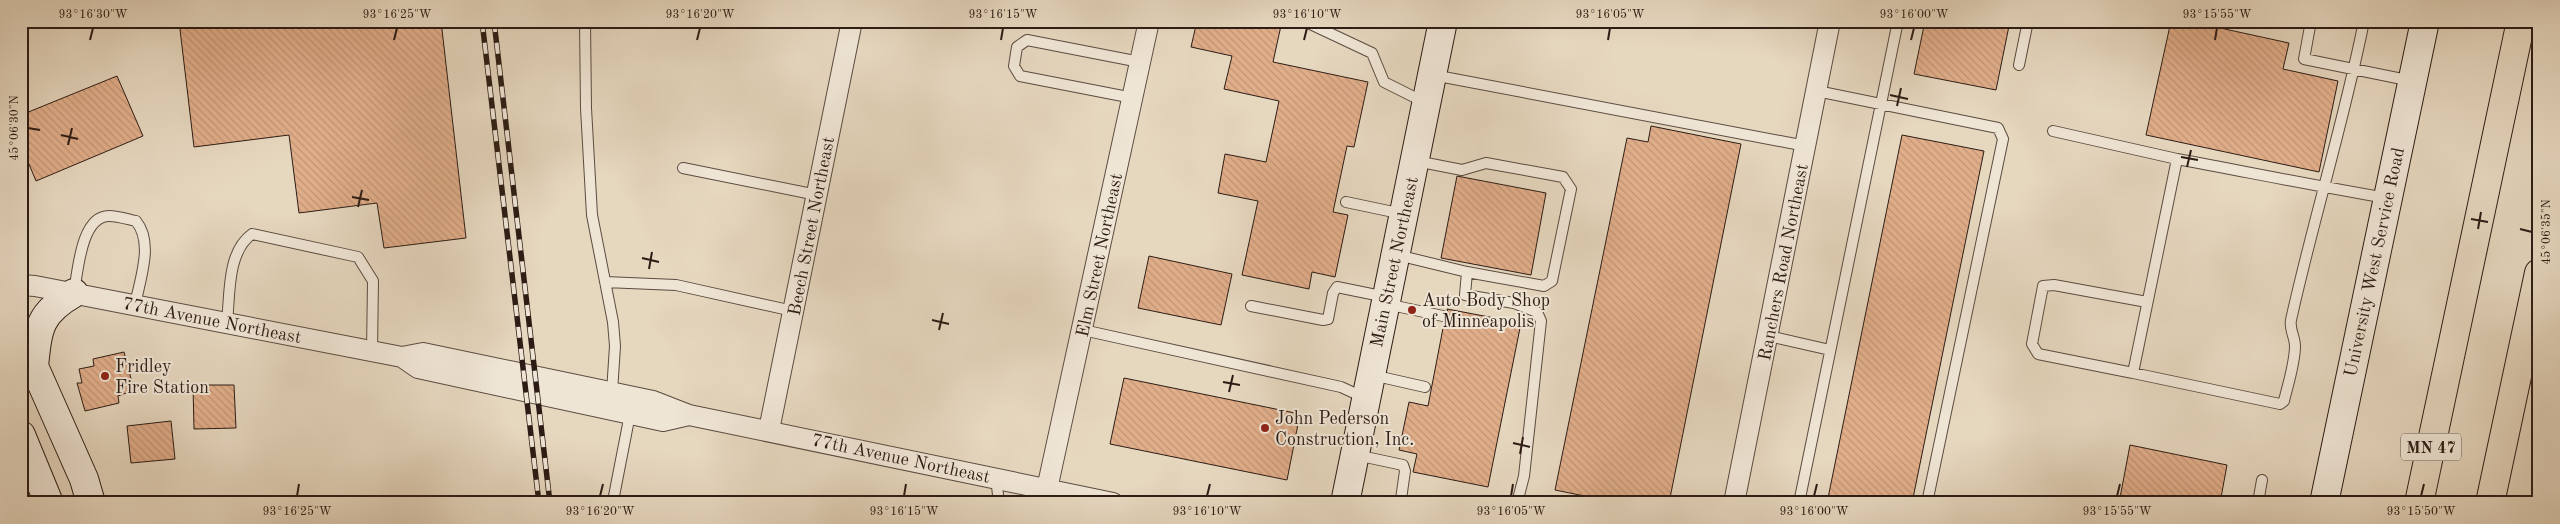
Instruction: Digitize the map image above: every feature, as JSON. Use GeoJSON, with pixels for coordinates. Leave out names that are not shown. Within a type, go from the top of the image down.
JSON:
{"type":"FeatureCollection","features":[{"type":"Feature","properties":{"kind":"main road","name":"MN 47"},"geometry":{"type":"LineString","coordinates":[[2419,503],[2521,21]]}},
{"type":"Feature","properties":{"kind":"main road"},"geometry":{"type":"LineString","coordinates":[[2490,503],[2539,273]]}},
{"type":"Feature","properties":{"kind":"street","name":"Beech Street Northeast"},"geometry":{"type":"LineString","coordinates":[[769,430],[852,21]]}},
{"type":"Feature","properties":{"kind":"street","name":"Elm Street Northeast"},"geometry":{"type":"LineString","coordinates":[[1047,489],[1150,21]]}},
{"type":"Feature","properties":{"kind":"street","name":"Main Street Northeast"},"geometry":{"type":"LineString","coordinates":[[1345,503],[1443,21]]}},
{"type":"Feature","properties":{"kind":"street","name":"Ranchers Road Northeast"},"geometry":{"type":"LineString","coordinates":[[1734,503],[1830,21]]}},
{"type":"Feature","properties":{"kind":"street","name":"University West Service Road"},"geometry":{"type":"LineString","coordinates":[[2324,503],[2386,198],[2425,21]]}},
{"type":"Feature","properties":{"kind":"street","name":"77th Avenue Northeast"},"geometry":{"type":"LineString","coordinates":[[21,285],[74,293],[402,357],[422,353],[653,400],[689,415],[769,430],[1113,503]]}},
{"type":"Feature","properties":{"kind":"street"},"geometry":{"type":"LineString","coordinates":[[34,366],[38,331],[45,314],[57,303],[74,293]]}},
{"type":"Feature","properties":{"kind":"street"},"geometry":{"type":"LineString","coordinates":[[21,337],[84,479],[91,503]]}},
{"type":"Feature","properties":{"kind":"street","name":"77th Avenue Northeast"},"geometry":{"type":"LineString","coordinates":[[402,357],[418,368],[663,421],[689,415]]}},
{"type":"Feature","properties":{"kind":"street"},"geometry":{"type":"LineString","coordinates":[[21,435],[49,503]]}},
{"type":"Feature","properties":{"kind":"lane"},"geometry":{"type":"LineString","coordinates":[[585,21],[586,108],[592,215],[615,346],[612,392]]}},
{"type":"Feature","properties":{"kind":"lane"},"geometry":{"type":"LineString","coordinates":[[1304,21],[1372,53],[1384,82],[1426,103]]}},
{"type":"Feature","properties":{"kind":"lane"},"geometry":{"type":"LineString","coordinates":[[1798,503],[1898,21]]}},
{"type":"Feature","properties":{"kind":"lane"},"geometry":{"type":"LineString","coordinates":[[2019,65],[2028,21]]}},
{"type":"Feature","properties":{"kind":"lane"},"geometry":{"type":"LineString","coordinates":[[2311,21],[2304,58],[2413,81]]}},
{"type":"Feature","properties":{"kind":"lane"},"geometry":{"type":"LineString","coordinates":[[2147,302],[2054,284],[2043,286],[2032,344],[2038,354],[2280,404],[2284,401],[2296,345],[2290,323],[2354,69],[2364,21]]}},
{"type":"Feature","properties":{"kind":"lane"},"geometry":{"type":"LineString","coordinates":[[1133,98],[1020,76],[1014,66],[1017,47],[1027,40],[1140,62]]}},
{"type":"Feature","properties":{"kind":"lane"},"geometry":{"type":"LineString","coordinates":[[1432,75],[1806,146]]}},
{"type":"Feature","properties":{"kind":"lane"},"geometry":{"type":"LineString","coordinates":[[1817,91],[1998,128],[2003,139],[1927,503]]}},
{"type":"Feature","properties":{"kind":"lane"},"geometry":{"type":"LineString","coordinates":[[2053,131],[2177,159],[2386,198]]}},
{"type":"Feature","properties":{"kind":"lane"},"geometry":{"type":"LineString","coordinates":[[2133,373],[2177,159]]}},
{"type":"Feature","properties":{"kind":"lane"},"geometry":{"type":"LineString","coordinates":[[1395,255],[1467,272],[1544,286],[1552,282],[1571,189],[1563,178],[1486,163],[1462,170],[1415,161]]}},
{"type":"Feature","properties":{"kind":"lane"},"geometry":{"type":"LineString","coordinates":[[683,168],[817,195]]}},
{"type":"Feature","properties":{"kind":"lane"},"geometry":{"type":"LineString","coordinates":[[1346,202],[1404,214]]}},
{"type":"Feature","properties":{"kind":"lane"},"geometry":{"type":"LineString","coordinates":[[74,293],[86,234],[97,219],[108,216],[136,221],[143,230],[146,244],[136,305]]}},
{"type":"Feature","properties":{"kind":"lane"},"geometry":{"type":"LineString","coordinates":[[227,323],[234,263],[242,241],[252,234],[320,247],[358,257],[373,282],[372,351]]}},
{"type":"Feature","properties":{"kind":"lane"},"geometry":{"type":"LineString","coordinates":[[1467,272],[1465,295],[1514,303],[1537,312],[1540,321],[1524,476],[1517,503]]}},
{"type":"Feature","properties":{"kind":"lane"},"geometry":{"type":"LineString","coordinates":[[605,282],[676,285],[793,311]]}},
{"type":"Feature","properties":{"kind":"lane"},"geometry":{"type":"LineString","coordinates":[[1251,306],[1323,320],[1328,319],[1333,293],[1337,287],[1443,316]]}},
{"type":"Feature","properties":{"kind":"lane"},"geometry":{"type":"LineString","coordinates":[[1083,330],[1341,387],[1425,388]]}},
{"type":"Feature","properties":{"kind":"lane"},"geometry":{"type":"LineString","coordinates":[[1768,336],[1830,350]]}},
{"type":"Feature","properties":{"kind":"lane"},"geometry":{"type":"LineString","coordinates":[[616,503],[614,496],[630,414]]}},
{"type":"Feature","properties":{"kind":"lane"},"geometry":{"type":"LineString","coordinates":[[1355,455],[1403,465],[1401,499],[1405,503]]}},
{"type":"Feature","properties":{"kind":"lane"},"geometry":{"type":"LineString","coordinates":[[996,478],[999,503]]}},
{"type":"Feature","properties":{"kind":"lane"},"geometry":{"type":"LineString","coordinates":[[2258,503],[2262,480]]}},
{"type":"Feature","properties":{"kind":"building"},"geometry":{"type":"Polygon","coordinates":[[[179,21],[441,21],[466,238],[384,248],[377,203],[299,213],[289,135],[194,147],[179,21]]]}},
{"type":"Feature","properties":{"kind":"building"},"geometry":{"type":"Polygon","coordinates":[[[1197,21],[1282,21],[1273,62],[1368,82],[1354,147],[1347,146],[1333,212],[1348,215],[1335,277],[1312,272],[1309,289],[1242,275],[1258,201],[1218,193],[1225,154],[1266,162],[1279,101],[1224,89],[1232,56],[1191,47],[1197,21]]]}},
{"type":"Feature","properties":{"kind":"building"},"geometry":{"type":"Polygon","coordinates":[[[1925,21],[2010,21],[1996,90],[1914,74],[1925,21]]]}},
{"type":"Feature","properties":{"kind":"building"},"geometry":{"type":"Polygon","coordinates":[[[2171,21],[2188,21],[2289,43],[2283,69],[2338,81],[2319,172],[2146,135],[2171,21]]]}},
{"type":"Feature","properties":{"kind":"building"},"geometry":{"type":"Polygon","coordinates":[[[117,76],[143,136],[36,181],[21,145],[21,115],[117,76]]]}},
{"type":"Feature","properties":{"kind":"building"},"geometry":{"type":"Polygon","coordinates":[[[1651,126],[1741,144],[1669,503],[1619,503],[1555,490],[1627,138],[1648,142],[1651,126]]]}},
{"type":"Feature","properties":{"kind":"building"},"geometry":{"type":"Polygon","coordinates":[[[1902,135],[1984,151],[1912,503],[1827,503],[1902,135]]]}},
{"type":"Feature","properties":{"kind":"building"},"geometry":{"type":"Polygon","coordinates":[[[1457,176],[1546,193],[1531,275],[1441,258],[1457,176]]]}},
{"type":"Feature","properties":{"kind":"building"},"geometry":{"type":"Polygon","coordinates":[[[1149,256],[1232,274],[1221,325],[1138,308],[1149,256]]]}},
{"type":"Feature","properties":{"kind":"building"},"geometry":{"type":"Polygon","coordinates":[[[1447,309],[1521,323],[1488,487],[1413,472],[1417,454],[1399,450],[1409,402],[1428,406],[1444,323],[1450,317],[1447,309]]]}},
{"type":"Feature","properties":{"kind":"building","name":"Fridley Fire Station"},"geometry":{"type":"Polygon","coordinates":[[[124,352],[134,390],[118,396],[119,403],[85,411],[77,383],[82,383],[79,369],[94,366],[93,359],[124,352]]]}},
{"type":"Feature","properties":{"kind":"building"},"geometry":{"type":"Polygon","coordinates":[[[1124,378],[1300,414],[1287,480],[1110,444],[1124,378]]]}},
{"type":"Feature","properties":{"kind":"building"},"geometry":{"type":"Polygon","coordinates":[[[193,385],[234,385],[236,428],[194,429],[193,385]]]}},
{"type":"Feature","properties":{"kind":"building"},"geometry":{"type":"Polygon","coordinates":[[[171,421],[175,459],[131,463],[127,426],[171,421]]]}},
{"type":"Feature","properties":{"kind":"building"},"geometry":{"type":"Polygon","coordinates":[[[2130,445],[2227,465],[2220,503],[2119,503],[2130,445]]]}},
{"type":"Feature","properties":{"kind":"railway"},"geometry":{"type":"LineString","coordinates":[[482,21],[539,503]]}},
{"type":"Feature","properties":{"kind":"railway"},"geometry":{"type":"LineString","coordinates":[[494,21],[550,503]]}},
{"type":"Feature","properties":{"kind":"place","name":"Auto Body Shop of Minneapolis"},"geometry":{"type":"Point","coordinates":[1412,310]}},
{"type":"Feature","properties":{"kind":"place","name":"Fridley Fire Station"},"geometry":{"type":"Point","coordinates":[105,376]}},
{"type":"Feature","properties":{"kind":"place","name":"John Pederson Construction, Inc."},"geometry":{"type":"Point","coordinates":[1265,428]}}]}
